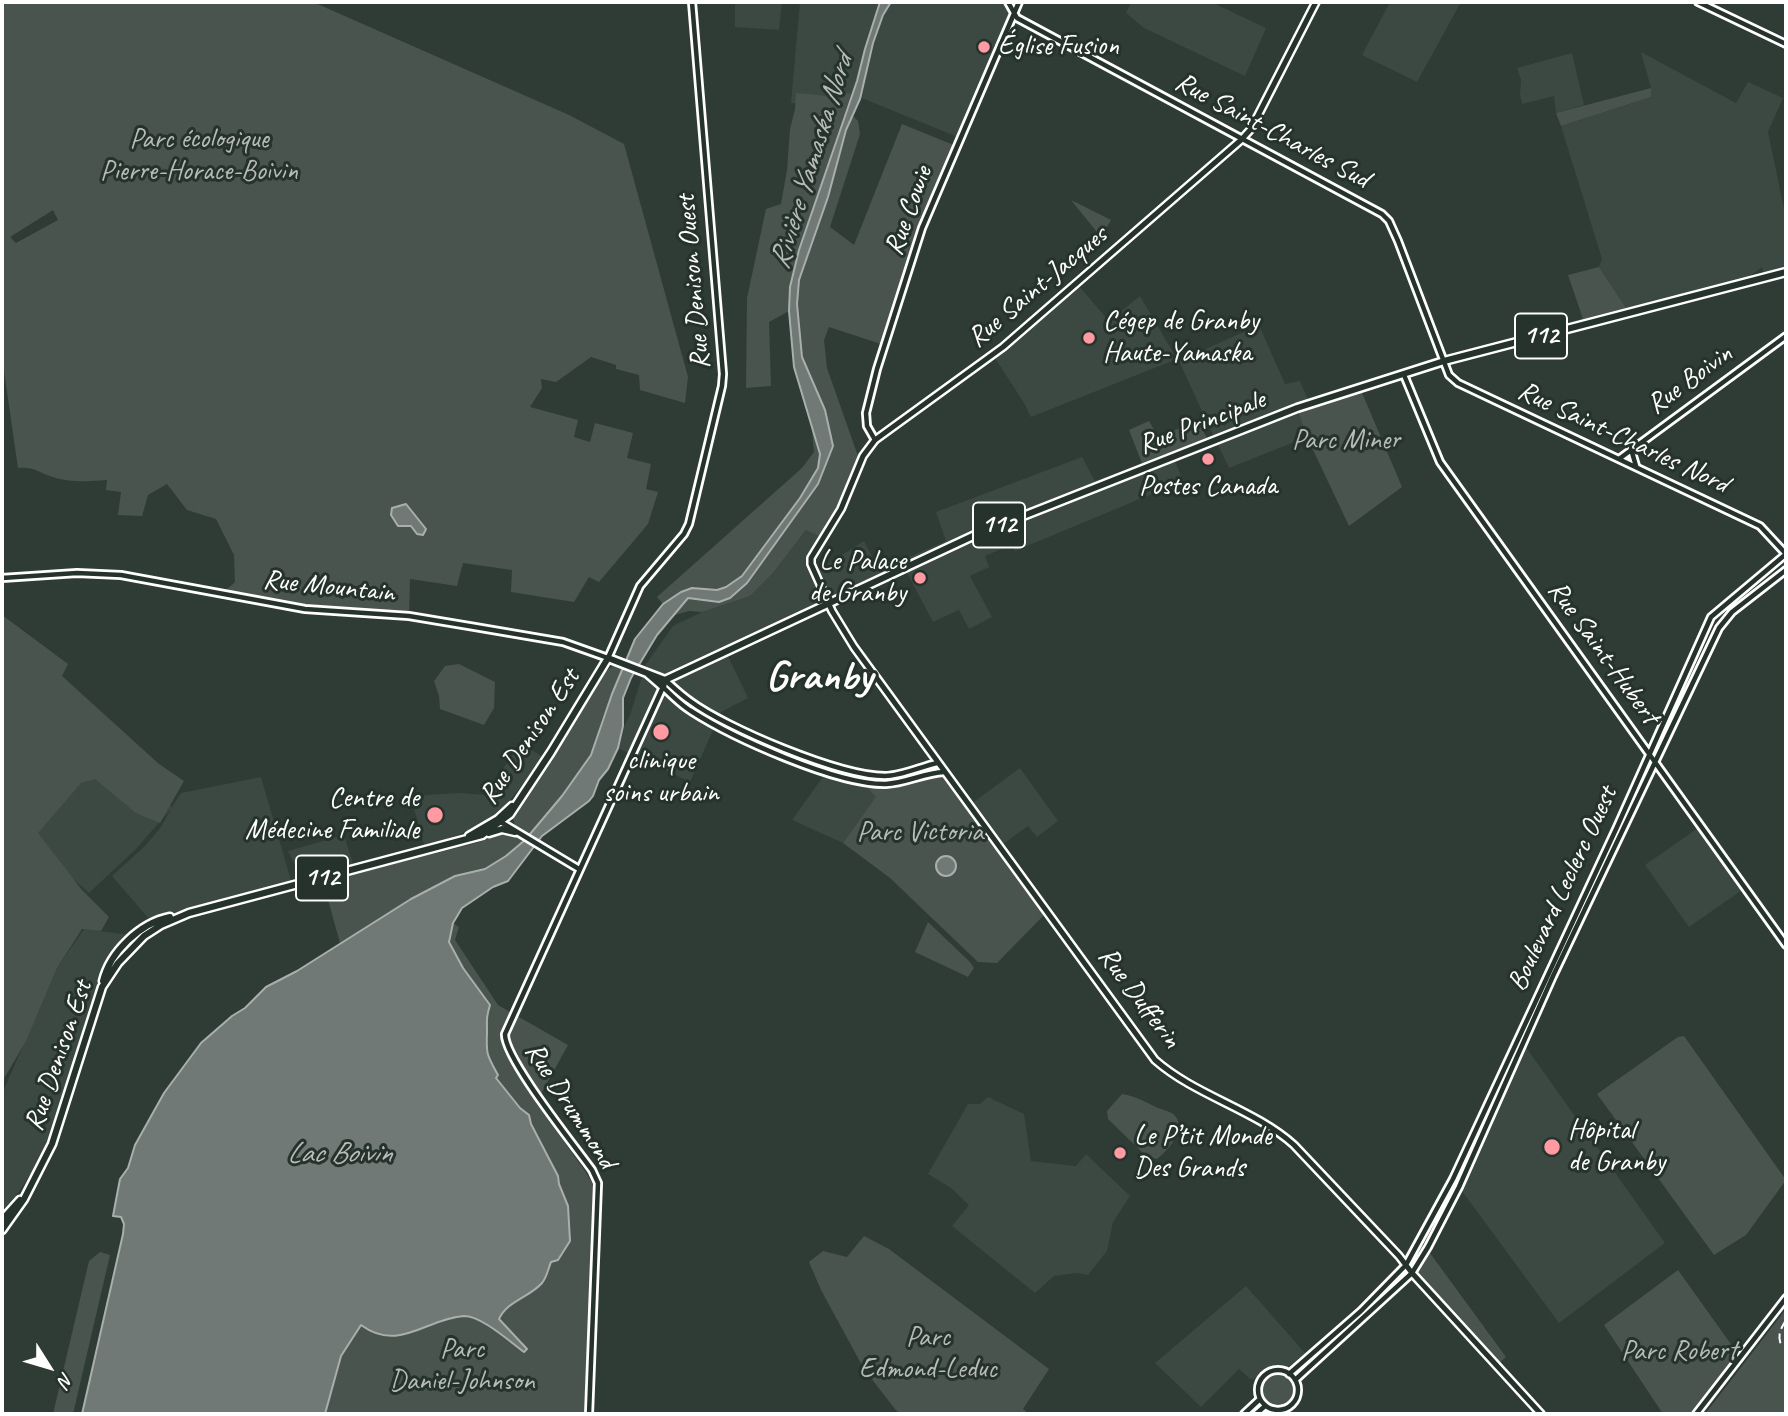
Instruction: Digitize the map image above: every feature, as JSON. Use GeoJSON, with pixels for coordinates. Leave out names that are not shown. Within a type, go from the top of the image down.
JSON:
{"type":"FeatureCollection","features":[{"type":"Feature","properties":{"kind":"main road","name":"Rue Saint-Jacques"},"geometry":{"type":"LineString","coordinates":[[829,603],[812,569],[811,558],[841,509],[863,456],[875,440],[1003,347],[1251,130],[1316,2]]}},
{"type":"Feature","properties":{"kind":"main road","name":"Rue Principale"},"geometry":{"type":"LineString","coordinates":[[664,683],[952,545],[1035,509],[1297,408],[1444,361],[1786,272]]}},
{"type":"Feature","properties":{"kind":"main road","name":"Rue Dufferin"},"geometry":{"type":"LineString","coordinates":[[829,603],[853,647],[1155,1060],[1172,1073],[1289,1140],[1541,1414]]}},
{"type":"Feature","properties":{"kind":"main road","name":"Rue Mountain"},"geometry":{"type":"LineString","coordinates":[[608,658],[664,683]]}},
{"type":"Feature","properties":{"kind":"main road","name":"Rue Denison Est"},"geometry":{"type":"LineString","coordinates":[[2,1230],[16,1213],[52,1144],[103,979],[112,961],[132,937],[146,926],[164,918],[482,835],[510,814],[608,658]]}},
{"type":"Feature","properties":{"kind":"main road"},"geometry":{"type":"LineString","coordinates":[[459,842],[499,821],[523,794]]}},
{"type":"Feature","properties":{"kind":"main road"},"geometry":{"type":"LineString","coordinates":[[482,835],[502,830],[516,833],[510,814]]}},
{"type":"Feature","properties":{"kind":"main road","name":"Rue Denison Est"},"geometry":{"type":"LineString","coordinates":[[2,1220],[32,1184]]}},
{"type":"Feature","properties":{"kind":"street","name":"Rue Denison Ouest"},"geometry":{"type":"LineString","coordinates":[[608,658],[640,586],[684,534],[689,524],[722,386],[692,2]]}},
{"type":"Feature","properties":{"kind":"street"},"geometry":{"type":"LineString","coordinates":[[1008,2],[1013,13]]}},
{"type":"Feature","properties":{"kind":"street","name":"Rue Cowie"},"geometry":{"type":"LineString","coordinates":[[875,440],[867,426],[866,413],[884,345],[922,228],[1019,2]]}},
{"type":"Feature","properties":{"kind":"street"},"geometry":{"type":"LineString","coordinates":[[1698,2],[1786,44]]}},
{"type":"Feature","properties":{"kind":"street","name":"Rue Saint-Charles Sud"},"geometry":{"type":"LineString","coordinates":[[1013,13],[1036,29],[1382,214],[1389,221],[1444,361]]}},
{"type":"Feature","properties":{"kind":"street","name":"Rue Boivin"},"geometry":{"type":"LineString","coordinates":[[1619,459],[1786,336]]}},
{"type":"Feature","properties":{"kind":"street","name":"Rue Saint-Charles Nord"},"geometry":{"type":"LineString","coordinates":[[1444,361],[1449,375],[1466,388],[1760,526],[1786,554]]}},
{"type":"Feature","properties":{"kind":"street","name":"Rue Saint-Hubert"},"geometry":{"type":"LineString","coordinates":[[1404,375],[1440,461],[1786,945]]}},
{"type":"Feature","properties":{"kind":"street"},"geometry":{"type":"LineString","coordinates":[[1631,449],[1637,467]]}},
{"type":"Feature","properties":{"kind":"street","name":"Boulevard Leclerc Ouest"},"geometry":{"type":"LineString","coordinates":[[1289,1374],[1361,1311],[1406,1265],[1453,1179],[1617,827],[1711,617],[1786,554]]}},
{"type":"Feature","properties":{"kind":"street","name":"Boulevard Leclerc Ouest"},"geometry":{"type":"LineString","coordinates":[[1295,1380],[1412,1273],[1459,1186],[1553,976],[1719,628],[1732,612],[1786,570]]}},
{"type":"Feature","properties":{"kind":"street","name":"Rue Mountain"},"geometry":{"type":"LineString","coordinates":[[2,578],[77,573],[121,575],[305,610],[409,616],[488,629],[564,642],[608,658]]}},
{"type":"Feature","properties":{"kind":"street"},"geometry":{"type":"LineString","coordinates":[[664,683],[720,719],[825,764],[887,776],[937,763]]}},
{"type":"Feature","properties":{"kind":"street"},"geometry":{"type":"LineString","coordinates":[[664,683],[691,711],[717,726],[821,770],[861,781],[887,784],[944,772]]}},
{"type":"Feature","properties":{"kind":"street","name":"Rue Drummond"},"geometry":{"type":"LineString","coordinates":[[589,1414],[598,1183],[592,1170],[506,1047],[504,1040],[514,1011],[664,683]]}},
{"type":"Feature","properties":{"kind":"street"},"geometry":{"type":"LineString","coordinates":[[499,821],[579,869]]}},
{"type":"Feature","properties":{"kind":"street"},"geometry":{"type":"LineString","coordinates":[[1696,1414],[1786,1298]]}},
{"type":"Feature","properties":{"kind":"street"},"geometry":{"type":"LineString","coordinates":[[1279,1370],[1295,1380],[1297,1393],[1290,1406],[1279,1410],[1265,1406],[1260,1399],[1259,1385],[1265,1375],[1279,1370]]}},
{"type":"Feature","properties":{"kind":"street"},"geometry":{"type":"LineString","coordinates":[[1244,1414],[1260,1399]]}},
{"type":"Feature","properties":{"kind":"street"},"geometry":{"type":"LineString","coordinates":[[1256,1414],[1265,1406]]}},
{"type":"Feature","properties":{"kind":"shaded area"},"geometry":{"type":"Polygon","coordinates":[[[735,2],[782,2],[779,30],[735,27],[735,2]]]}},
{"type":"Feature","properties":{"kind":"shaded area"},"geometry":{"type":"Polygon","coordinates":[[[800,2],[1019,2],[960,138],[852,94],[848,105],[791,103],[800,2]]]}},
{"type":"Feature","properties":{"kind":"shaded area"},"geometry":{"type":"Polygon","coordinates":[[[1131,2],[1211,2],[1266,28],[1245,76],[1144,28],[1126,13],[1131,2]]]}},
{"type":"Feature","properties":{"kind":"shaded area"},"geometry":{"type":"Polygon","coordinates":[[[1390,2],[1461,2],[1417,82],[1362,55],[1390,2]]]}},
{"type":"Feature","properties":{"kind":"shaded area"},"geometry":{"type":"Polygon","coordinates":[[[1641,52],[1736,103],[1748,82],[1783,98],[1768,132],[1786,218],[1786,269],[1764,275],[1762,267],[1745,280],[1626,308],[1599,267],[1602,259],[1561,126],[1651,97],[1641,52]]]}},
{"type":"Feature","properties":{"kind":"shaded area"},"geometry":{"type":"Polygon","coordinates":[[[1572,53],[1584,105],[1556,113],[1554,96],[1522,104],[1521,80],[1517,68],[1572,53]]]}},
{"type":"Feature","properties":{"kind":"shaded area","name":"Cégep de Granby Haute-Yamaska"},"geometry":{"type":"Polygon","coordinates":[[[1077,284],[1109,321],[1140,296],[1177,359],[1031,417],[993,355],[1077,284]]]}},
{"type":"Feature","properties":{"kind":"shaded area"},"geometry":{"type":"Polygon","coordinates":[[[1259,325],[1285,384],[1300,381],[1309,402],[1296,407],[1307,437],[1229,468],[1217,443],[1175,461],[1183,481],[1015,551],[1011,545],[985,556],[989,567],[970,576],[992,617],[969,629],[959,610],[933,622],[905,569],[727,654],[748,698],[721,712],[690,782],[618,748],[646,664],[673,626],[702,612],[750,596],[773,573],[807,529],[823,538],[810,556],[810,575],[864,541],[879,570],[946,541],[936,512],[1082,457],[1095,481],[1214,437],[1179,361],[1259,325]]]}},
{"type":"Feature","properties":{"kind":"shaded area"},"geometry":{"type":"Polygon","coordinates":[[[520,744],[544,757],[507,804],[490,819],[452,838],[424,845],[412,801],[426,795],[485,795],[520,744]]]}},
{"type":"Feature","properties":{"kind":"shaded area"},"geometry":{"type":"Polygon","coordinates":[[[98,751],[172,807],[181,793],[261,777],[292,884],[150,920],[112,876],[146,845],[171,809],[136,849],[89,893],[25,836],[98,751]]]}},
{"type":"Feature","properties":{"kind":"shaded area"},"geometry":{"type":"Polygon","coordinates":[[[1020,768],[1058,821],[1037,837],[1028,826],[999,847],[968,806],[1020,768]]]}},
{"type":"Feature","properties":{"kind":"shaded area"},"geometry":{"type":"Polygon","coordinates":[[[825,774],[864,784],[877,797],[843,843],[792,820],[825,774]]]}},
{"type":"Feature","properties":{"kind":"shaded area"},"geometry":{"type":"Polygon","coordinates":[[[1701,826],[1745,888],[1689,927],[1645,865],[1701,826]]]}},
{"type":"Feature","properties":{"kind":"shaded area"},"geometry":{"type":"Polygon","coordinates":[[[344,835],[353,864],[300,876],[288,851],[344,835]]]}},
{"type":"Feature","properties":{"kind":"shaded area"},"geometry":{"type":"Polygon","coordinates":[[[84,929],[130,935],[102,976],[44,1154],[16,1196],[2,1211],[2,1094],[57,968],[84,929]]]}},
{"type":"Feature","properties":{"kind":"shaded area"},"geometry":{"type":"Polygon","coordinates":[[[1523,1043],[1665,1243],[1559,1323],[1459,1187],[1523,1043]]]}},
{"type":"Feature","properties":{"kind":"shaded area"},"geometry":{"type":"Polygon","coordinates":[[[988,1097],[1024,1114],[1031,1161],[1076,1166],[1086,1154],[1130,1196],[1113,1222],[1107,1251],[1088,1275],[1077,1273],[1054,1276],[1035,1293],[952,1226],[969,1205],[951,1188],[928,1174],[968,1104],[980,1104],[988,1097]]]}},
{"type":"Feature","properties":{"kind":"shaded area"},"geometry":{"type":"Polygon","coordinates":[[[1246,1286],[1305,1353],[1288,1367],[1268,1368],[1254,1379],[1250,1379],[1239,1369],[1201,1407],[1155,1363],[1246,1286]]]}},
{"type":"Feature","properties":{"kind":"green space","name":"Parc écologique Pierre-Horace-Boivin"},"geometry":{"type":"Polygon","coordinates":[[[2,2],[313,2],[569,115],[624,144],[688,377],[685,403],[640,390],[639,375],[616,369],[616,365],[591,357],[556,382],[541,379],[542,388],[530,407],[578,420],[574,437],[590,442],[595,423],[633,433],[627,458],[651,464],[646,489],[658,492],[648,524],[599,582],[589,577],[574,602],[511,592],[512,570],[463,563],[457,586],[410,579],[409,616],[339,610],[223,593],[235,582],[234,555],[216,519],[187,510],[167,484],[148,495],[142,516],[118,515],[121,492],[106,490],[107,480],[69,481],[33,469],[18,468],[2,357],[2,2]],[[53,210],[10,237],[16,243],[58,220],[53,210]]]}},
{"type":"Feature","properties":{"kind":"green space"},"geometry":{"type":"Polygon","coordinates":[[[1651,88],[1651,97],[1561,126],[1556,113],[1651,88]]]}},
{"type":"Feature","properties":{"kind":"green space"},"geometry":{"type":"Polygon","coordinates":[[[842,92],[851,94],[799,250],[790,287],[789,311],[769,322],[771,386],[746,388],[747,298],[766,209],[781,204],[796,93],[838,97],[842,92]]]}},
{"type":"Feature","properties":{"kind":"green space"},"geometry":{"type":"Polygon","coordinates":[[[852,115],[858,121],[860,134],[830,227],[854,245],[902,124],[956,146],[922,228],[884,345],[829,327],[824,340],[827,368],[860,462],[852,485],[823,538],[806,530],[773,573],[750,596],[702,612],[689,611],[671,616],[688,598],[701,599],[747,583],[818,484],[833,446],[825,410],[802,357],[797,304],[799,280],[852,115]]]}},
{"type":"Feature","properties":{"kind":"green space"},"geometry":{"type":"Polygon","coordinates":[[[1071,200],[1111,220],[1101,237],[1071,200]]]}},
{"type":"Feature","properties":{"kind":"green space"},"geometry":{"type":"Polygon","coordinates":[[[1599,267],[1626,308],[1583,319],[1568,275],[1599,267]]]}},
{"type":"Feature","properties":{"kind":"green space","name":"Parc Miner"},"geometry":{"type":"Polygon","coordinates":[[[1360,388],[1402,487],[1349,526],[1307,437],[1297,409],[1360,388]]]}},
{"type":"Feature","properties":{"kind":"green space"},"geometry":{"type":"Polygon","coordinates":[[[811,419],[820,454],[818,468],[800,498],[742,576],[717,590],[692,588],[663,604],[657,597],[802,468],[814,452],[811,419]]]}},
{"type":"Feature","properties":{"kind":"green space"},"geometry":{"type":"Polygon","coordinates":[[[1149,421],[1158,437],[1198,421],[1207,438],[1142,463],[1129,430],[1149,421]]]}},
{"type":"Feature","properties":{"kind":"green space"},"geometry":{"type":"Polygon","coordinates":[[[2,615],[68,664],[62,676],[159,764],[184,781],[160,823],[136,813],[95,779],[81,783],[38,833],[82,890],[109,917],[101,931],[82,929],[57,968],[26,1041],[2,1082],[2,615]]]}},
{"type":"Feature","properties":{"kind":"green space"},"geometry":{"type":"Polygon","coordinates":[[[459,664],[495,682],[494,708],[484,725],[440,709],[434,681],[445,666],[459,664]]]}},
{"type":"Feature","properties":{"kind":"green space"},"geometry":{"type":"Polygon","coordinates":[[[615,665],[624,669],[602,719],[591,755],[562,796],[525,840],[485,869],[455,876],[340,943],[323,882],[476,843],[504,833],[514,836],[517,832],[513,818],[566,737],[604,672],[615,665]]]}},
{"type":"Feature","properties":{"kind":"green space","name":"Parc Victoria"},"geometry":{"type":"Polygon","coordinates":[[[943,772],[1046,913],[997,963],[978,962],[890,878],[843,843],[876,797],[864,784],[889,785],[943,772]]]}},
{"type":"Feature","properties":{"kind":"green space","name":"Parc Victoria"},"geometry":{"type":"Polygon","coordinates":[[[928,922],[970,962],[974,968],[968,977],[915,952],[928,922]]]}},
{"type":"Feature","properties":{"kind":"green space","name":"Parc Daniel-Johnson"},"geometry":{"type":"Polygon","coordinates":[[[453,923],[459,927],[455,940],[498,1005],[568,1045],[536,1103],[585,1171],[595,1194],[584,1414],[325,1414],[341,1356],[361,1325],[375,1332],[400,1335],[450,1318],[471,1317],[495,1330],[524,1352],[522,1342],[499,1319],[508,1306],[544,1281],[551,1262],[570,1241],[568,1206],[558,1176],[529,1115],[496,1078],[498,1074],[487,1050],[490,1005],[463,968],[449,941],[453,923]]]}},
{"type":"Feature","properties":{"kind":"green space"},"geometry":{"type":"Polygon","coordinates":[[[1684,1036],[1786,1180],[1746,1235],[1714,1255],[1597,1094],[1678,1037],[1684,1036]]]}},
{"type":"Feature","properties":{"kind":"green space"},"geometry":{"type":"Polygon","coordinates":[[[1122,1094],[1170,1112],[1177,1119],[1179,1125],[1175,1138],[1157,1159],[1147,1157],[1108,1119],[1107,1111],[1122,1094]]]}},
{"type":"Feature","properties":{"kind":"green space","name":"Parc Edmond-Leduc"},"geometry":{"type":"Polygon","coordinates":[[[864,1236],[889,1249],[1049,1369],[1023,1409],[1029,1414],[900,1414],[895,1409],[864,1369],[821,1290],[809,1262],[823,1251],[847,1257],[864,1236]]]}},
{"type":"Feature","properties":{"kind":"green space"},"geometry":{"type":"Polygon","coordinates":[[[1427,1249],[1506,1357],[1496,1366],[1412,1273],[1427,1249]]]}},
{"type":"Feature","properties":{"kind":"green space"},"geometry":{"type":"Polygon","coordinates":[[[100,1252],[110,1255],[73,1414],[53,1414],[89,1261],[100,1252]]]}},
{"type":"Feature","properties":{"kind":"green space","name":"Parc Robert"},"geometry":{"type":"Polygon","coordinates":[[[1678,1270],[1738,1354],[1693,1414],[1663,1414],[1604,1325],[1678,1270]]]}},
{"type":"Feature","properties":{"kind":"green space"},"geometry":{"type":"Polygon","coordinates":[[[1786,1309],[1786,1414],[1705,1414],[1786,1309]]]}},
{"type":"Feature","properties":{"kind":"green space"},"geometry":{"type":"Polygon","coordinates":[[[1278,1370],[1292,1376],[1298,1390],[1292,1404],[1278,1410],[1264,1404],[1258,1390],[1264,1376],[1278,1370]]]}},
{"type":"Feature","properties":{"kind":"water","name":"Lac Boivin"},"geometry":{"type":"Polygon","coordinates":[[[880,2],[891,2],[873,43],[860,99],[846,130],[828,197],[799,280],[797,304],[802,357],[825,410],[833,446],[818,484],[747,583],[730,598],[719,602],[688,598],[657,635],[631,678],[623,698],[623,726],[618,748],[593,796],[542,836],[508,881],[493,887],[462,908],[453,923],[449,942],[463,968],[490,1005],[487,1050],[498,1075],[496,1078],[529,1115],[558,1176],[568,1206],[570,1241],[558,1260],[551,1262],[542,1283],[507,1308],[499,1319],[527,1349],[524,1352],[504,1336],[471,1317],[451,1318],[413,1332],[388,1336],[375,1333],[361,1325],[341,1356],[325,1414],[82,1414],[123,1234],[124,1224],[121,1217],[113,1216],[120,1179],[128,1168],[135,1145],[164,1093],[201,1043],[245,1008],[266,987],[297,971],[411,899],[455,876],[485,869],[525,840],[562,796],[591,755],[635,639],[663,604],[681,592],[692,588],[717,590],[742,576],[800,498],[818,468],[820,454],[794,367],[789,311],[790,287],[799,250],[857,81],[880,2]]]}},
{"type":"Feature","properties":{"kind":"water"},"geometry":{"type":"Polygon","coordinates":[[[406,504],[426,529],[423,535],[417,534],[411,526],[398,526],[391,515],[392,508],[406,504]]]}},
{"type":"Feature","properties":{"kind":"water"},"geometry":{"type":"Polygon","coordinates":[[[942,856],[950,856],[956,866],[950,876],[942,876],[936,870],[936,862],[942,856]]]}},
{"type":"Feature","properties":{"kind":"railway"},"geometry":{"type":"LineString","coordinates":[[1786,1320],[1779,1338],[1781,1345],[1786,1347]]}},
{"type":"Feature","properties":{"kind":"place","name":"Église Fusion"},"geometry":{"type":"Point","coordinates":[984,47]}},
{"type":"Feature","properties":{"kind":"place","name":"Cégep de Granby Haute-Yamaska"},"geometry":{"type":"Point","coordinates":[1089,338]}},
{"type":"Feature","properties":{"kind":"place","name":"Postes Canada"},"geometry":{"type":"Point","coordinates":[1208,459]}},
{"type":"Feature","properties":{"kind":"place","name":"Le Palace de Granby"},"geometry":{"type":"Point","coordinates":[920,578]}},
{"type":"Feature","properties":{"kind":"place","name":"clinique soins urbain"},"geometry":{"type":"Point","coordinates":[661,732]}},
{"type":"Feature","properties":{"kind":"place","name":"Centre de Médecine Familiale"},"geometry":{"type":"Point","coordinates":[435,815]}},
{"type":"Feature","properties":{"kind":"place","name":"Hôpital de Granby"},"geometry":{"type":"Point","coordinates":[1552,1147]}},
{"type":"Feature","properties":{"kind":"place","name":"Le P’tit Monde Des Grands"},"geometry":{"type":"Point","coordinates":[1120,1153]}},
{"type":"Feature","properties":{"kind":"district","name":"Granby"},"geometry":{"type":"Point","coordinates":[819,678]}},
{"type":"Feature","properties":{"kind":"water label","name":"Rivière Yamaska Nord"},"geometry":{"type":"Point","coordinates":[812,162]}}]}
